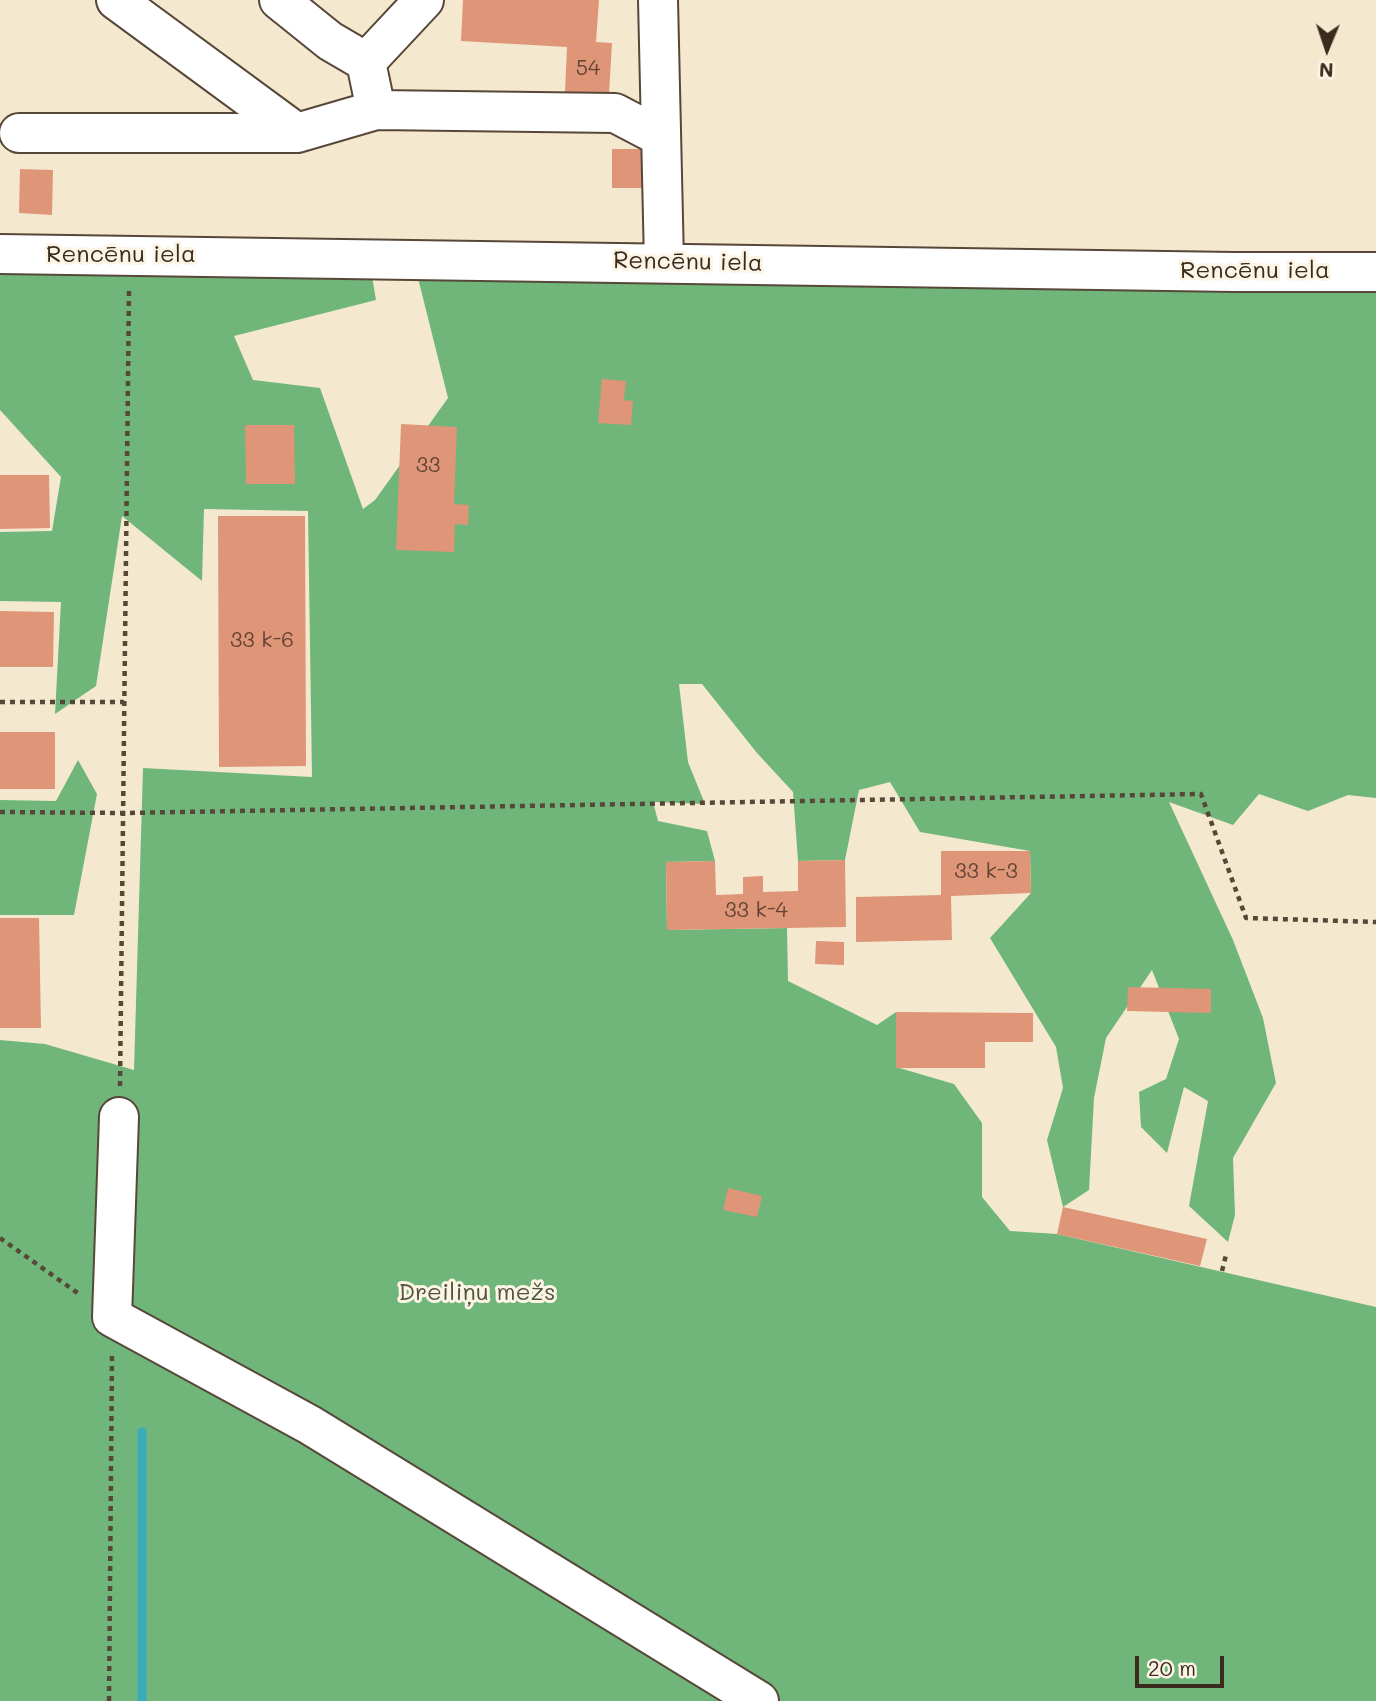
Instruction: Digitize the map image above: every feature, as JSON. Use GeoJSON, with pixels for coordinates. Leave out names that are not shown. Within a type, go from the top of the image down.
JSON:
{"type":"FeatureCollection","features":[{"type":"Feature","properties":{"kind":"street"},"geometry":{"type":"LineString","coordinates":[[116,0],[297,133]]}},
{"type":"Feature","properties":{"kind":"street"},"geometry":{"type":"LineString","coordinates":[[279,0],[330,41],[366,62],[376,110]]}},
{"type":"Feature","properties":{"kind":"street"},"geometry":{"type":"LineString","coordinates":[[366,62],[424,0]]}},
{"type":"Feature","properties":{"kind":"street"},"geometry":{"type":"LineString","coordinates":[[658,0],[664,262]]}},
{"type":"Feature","properties":{"kind":"street"},"geometry":{"type":"LineString","coordinates":[[19,133],[297,133],[376,110],[615,113],[662,137]]}},
{"type":"Feature","properties":{"kind":"street","name":"Rencēnu iela"},"geometry":{"type":"LineString","coordinates":[[0,254],[1376,272]]}},
{"type":"Feature","properties":{"kind":"street"},"geometry":{"type":"LineString","coordinates":[[119,1117],[112,1317],[310,1425],[759,1701]]}},
{"type":"Feature","properties":{"kind":"path"},"geometry":{"type":"LineString","coordinates":[[119,1117],[129,254]]}},
{"type":"Feature","properties":{"kind":"path"},"geometry":{"type":"LineString","coordinates":[[0,702],[124,702]]}},
{"type":"Feature","properties":{"kind":"path"},"geometry":{"type":"LineString","coordinates":[[0,811],[124,813],[1201,794],[1246,918],[1376,922]]}},
{"type":"Feature","properties":{"kind":"path"},"geometry":{"type":"LineString","coordinates":[[0,1238],[112,1317],[109,1701]]}},
{"type":"Feature","properties":{"kind":"path"},"geometry":{"type":"LineString","coordinates":[[1222,1271],[1226,1255]]}},
{"type":"Feature","properties":{"kind":"green space","name":"Dreiliņu mežs"},"geometry":{"type":"Polygon","coordinates":[[[415,266],[1376,284],[1376,798],[1348,795],[1308,811],[1259,794],[1233,825],[1169,802],[1233,940],[1263,1018],[1276,1083],[1233,1158],[1235,1215],[1228,1242],[1189,1206],[1208,1101],[1184,1087],[1167,1153],[1141,1127],[1139,1092],[1166,1079],[1179,1039],[1152,970],[1106,1038],[1094,1098],[1089,1190],[1063,1207],[1047,1140],[1063,1088],[1056,1047],[990,938],[1031,893],[1030,851],[920,832],[890,782],[859,790],[845,860],[798,861],[793,792],[757,753],[702,684],[679,684],[688,762],[705,804],[653,802],[658,821],[707,831],[715,861],[666,862],[667,930],[787,928],[788,981],[877,1025],[896,1012],[896,1067],[954,1084],[982,1123],[982,1197],[1010,1231],[1057,1234],[1376,1307],[1376,1701],[0,1701],[0,1040],[45,1044],[134,1070],[143,768],[312,777],[308,511],[204,509],[202,581],[122,516],[96,686],[55,714],[61,602],[0,601],[0,532],[52,531],[61,477],[0,410],[0,273],[371,271],[376,300],[234,336],[253,380],[320,388],[363,509],[375,500],[448,398],[415,266]]]}},
{"type":"Feature","properties":{"kind":"green space"},"geometry":{"type":"Polygon","coordinates":[[[78,760],[97,794],[74,915],[0,915],[0,800],[56,801],[78,760]]]}},
{"type":"Feature","properties":{"kind":"building"},"geometry":{"type":"Polygon","coordinates":[[[463,0],[599,0],[596,42],[612,43],[609,94],[565,92],[567,47],[461,41],[463,0]]]}},
{"type":"Feature","properties":{"kind":"building"},"geometry":{"type":"Polygon","coordinates":[[[612,149],[643,149],[643,188],[612,188],[612,149]]]}},
{"type":"Feature","properties":{"kind":"building"},"geometry":{"type":"Polygon","coordinates":[[[20,169],[53,170],[52,215],[19,213],[20,169]]]}},
{"type":"Feature","properties":{"kind":"building"},"geometry":{"type":"Polygon","coordinates":[[[602,379],[626,381],[624,400],[633,401],[631,425],[598,423],[602,379]]]}},
{"type":"Feature","properties":{"kind":"building"},"geometry":{"type":"Polygon","coordinates":[[[401,424],[457,427],[454,504],[469,505],[468,525],[455,524],[454,552],[396,550],[401,424]]]}},
{"type":"Feature","properties":{"kind":"building"},"geometry":{"type":"Polygon","coordinates":[[[245,425],[294,425],[295,484],[246,484],[245,425]]]}},
{"type":"Feature","properties":{"kind":"building"},"geometry":{"type":"Polygon","coordinates":[[[0,475],[49,475],[50,528],[0,529],[0,475]]]}},
{"type":"Feature","properties":{"kind":"building"},"geometry":{"type":"Polygon","coordinates":[[[218,516],[305,516],[306,766],[219,767],[218,516]]]}},
{"type":"Feature","properties":{"kind":"building"},"geometry":{"type":"Polygon","coordinates":[[[0,611],[54,612],[53,667],[0,667],[0,611]]]}},
{"type":"Feature","properties":{"kind":"building"},"geometry":{"type":"Polygon","coordinates":[[[0,732],[55,732],[55,789],[0,789],[0,732]]]}},
{"type":"Feature","properties":{"kind":"building"},"geometry":{"type":"Polygon","coordinates":[[[941,851],[1030,851],[1031,893],[951,896],[952,940],[856,942],[856,897],[941,895],[941,851]]]}},
{"type":"Feature","properties":{"kind":"building"},"geometry":{"type":"Polygon","coordinates":[[[845,860],[846,927],[667,930],[666,862],[715,861],[716,895],[743,894],[743,877],[763,876],[763,892],[798,891],[798,861],[845,860]]]}},
{"type":"Feature","properties":{"kind":"building"},"geometry":{"type":"Polygon","coordinates":[[[0,918],[39,918],[41,1028],[0,1028],[0,918]]]}},
{"type":"Feature","properties":{"kind":"building"},"geometry":{"type":"Polygon","coordinates":[[[816,941],[844,942],[844,965],[815,964],[816,941]]]}},
{"type":"Feature","properties":{"kind":"building"},"geometry":{"type":"Polygon","coordinates":[[[1128,987],[1211,989],[1211,1013],[1127,1011],[1128,987]]]}},
{"type":"Feature","properties":{"kind":"building"},"geometry":{"type":"Polygon","coordinates":[[[896,1012],[1033,1013],[1033,1042],[985,1042],[985,1068],[896,1068],[896,1012]]]}},
{"type":"Feature","properties":{"kind":"building"},"geometry":{"type":"Polygon","coordinates":[[[728,1188],[762,1196],[757,1217],[723,1210],[728,1188]]]}},
{"type":"Feature","properties":{"kind":"building"},"geometry":{"type":"Polygon","coordinates":[[[1063,1207],[1207,1239],[1200,1266],[1057,1234],[1063,1207]]]}},
{"type":"Feature","properties":{"kind":"waterway"},"geometry":{"type":"LineString","coordinates":[[142,1432],[142,1701]]}}]}
